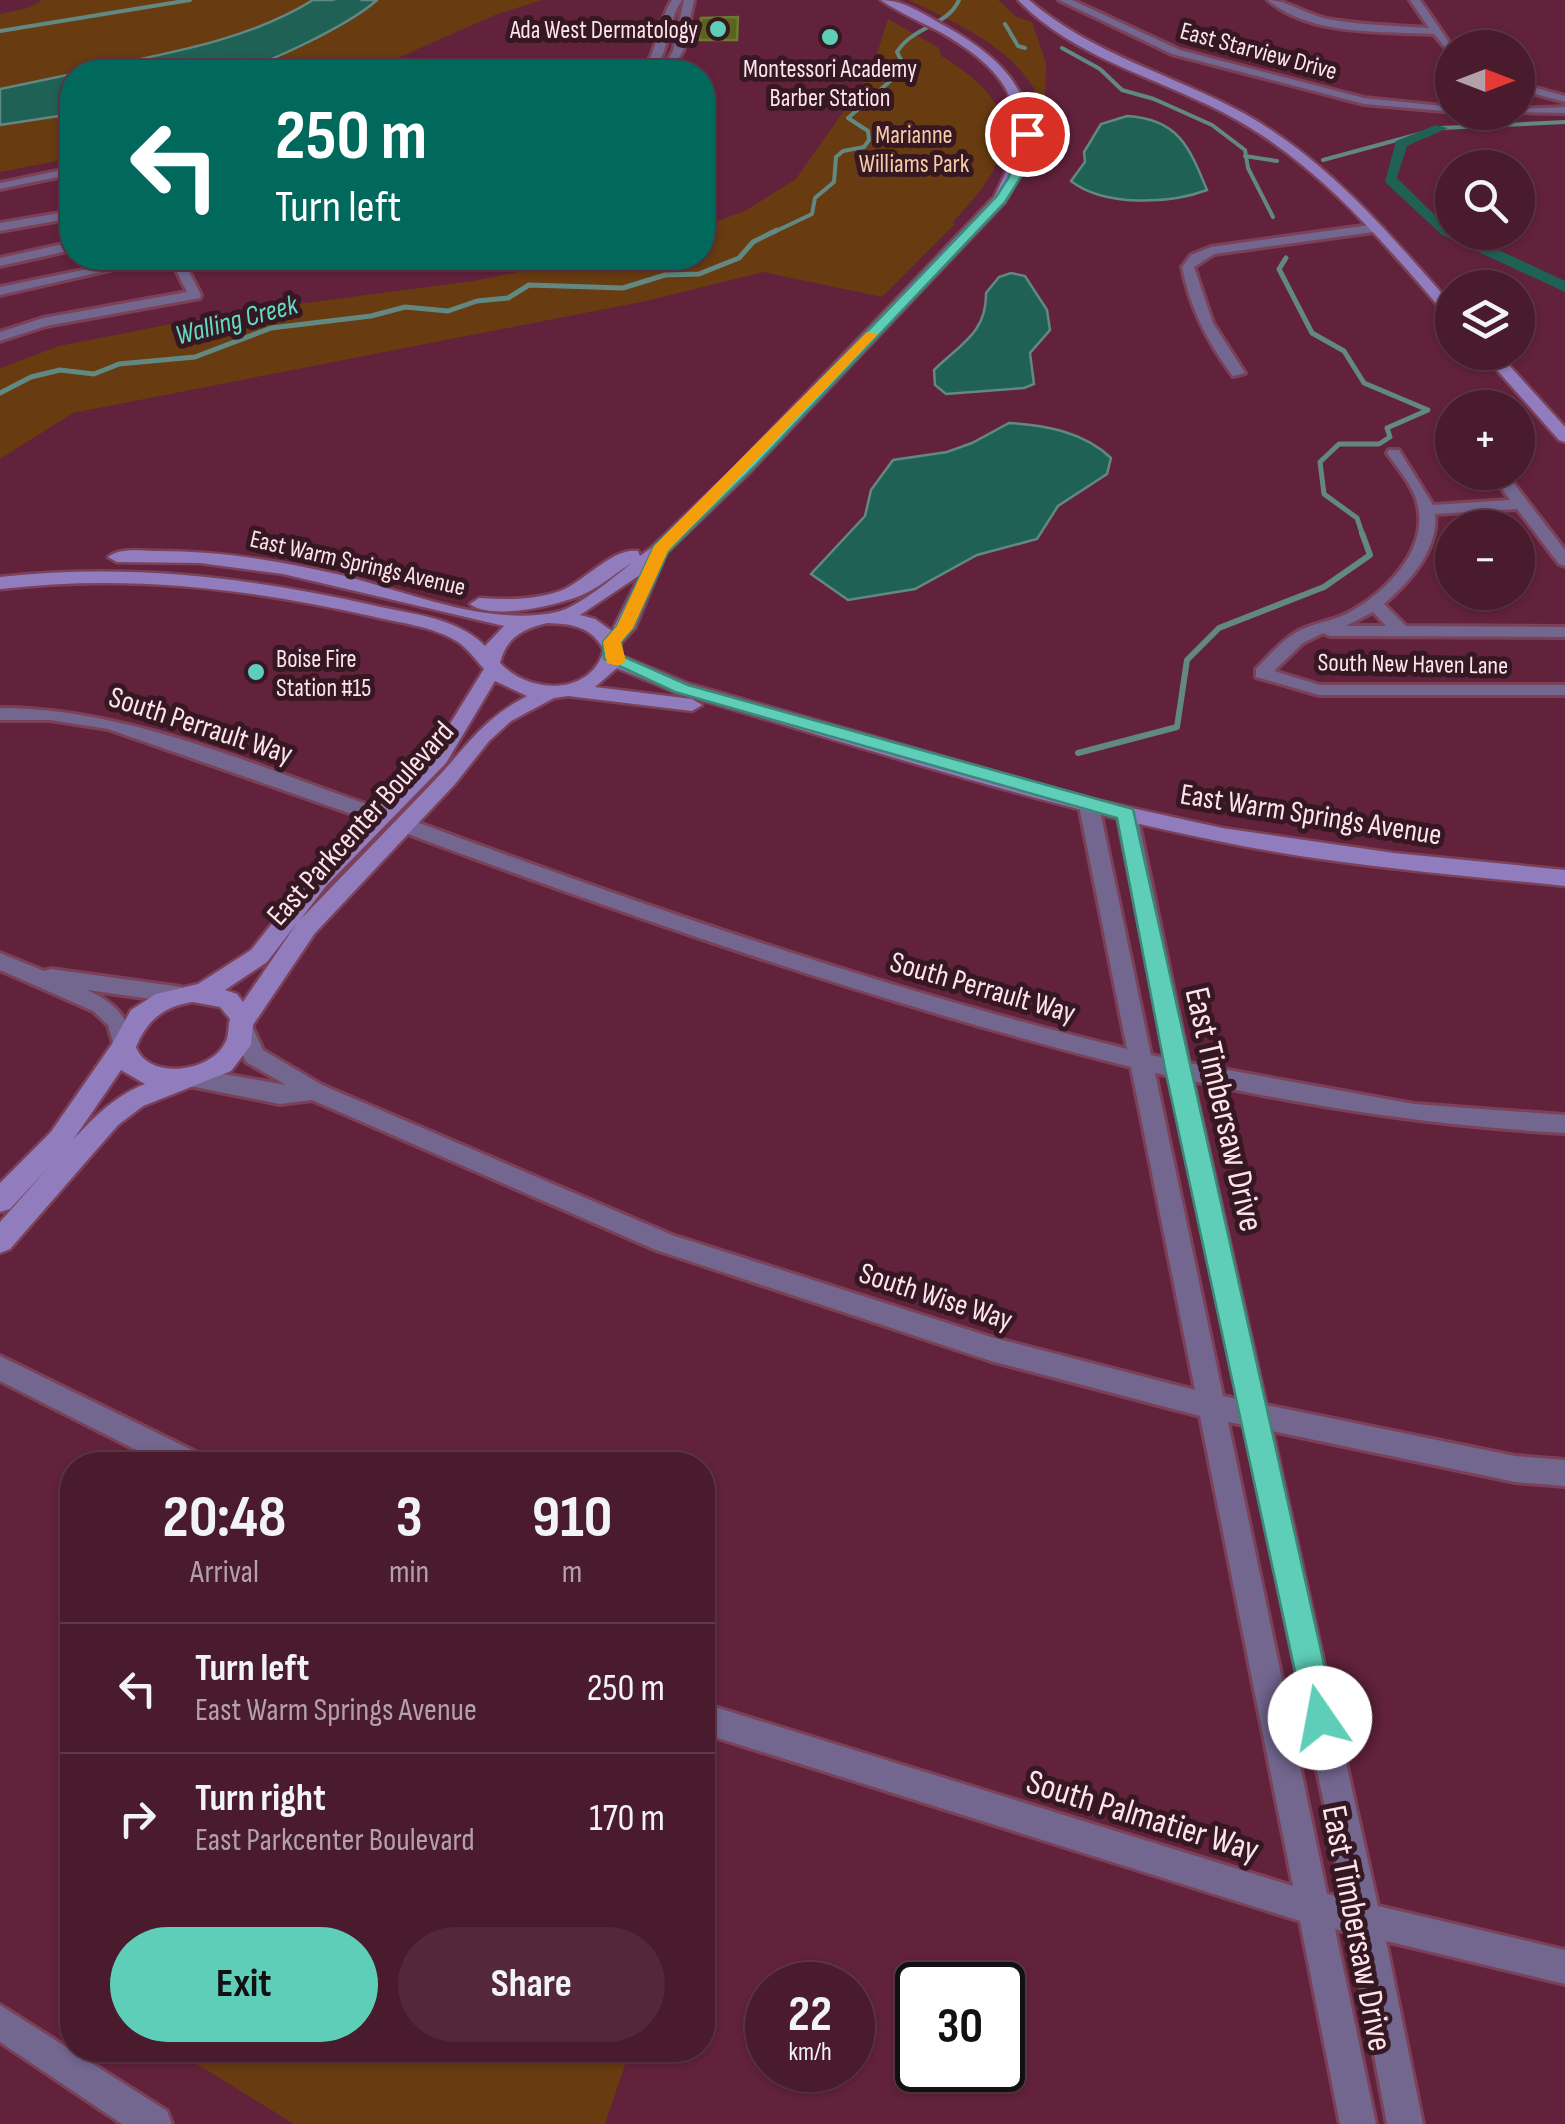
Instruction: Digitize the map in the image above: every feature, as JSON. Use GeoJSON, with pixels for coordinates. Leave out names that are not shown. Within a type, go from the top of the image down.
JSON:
{"type":"FeatureCollection","features":[{"type":"Feature","properties":{"kind":"street"},"geometry":{"type":"LineString","coordinates":[[658,60],[668,11],[677,0]]}},
{"type":"Feature","properties":{"kind":"street"},"geometry":{"type":"LineString","coordinates":[[672,60],[689,0]]}},
{"type":"Feature","properties":{"kind":"street"},"geometry":{"type":"LineString","coordinates":[[660,550],[625,628],[597,678],[558,691],[515,687],[492,668],[490,653],[496,641],[524,624],[562,618],[600,598],[660,550],[749,464],[1000,199],[1015,177],[1027,134],[1021,104],[997,68],[953,34],[886,0]]}},
{"type":"Feature","properties":{"kind":"street"},"geometry":{"type":"LineString","coordinates":[[1024,0],[1060,29],[1240,117],[1279,141],[1377,228],[1435,294]]}},
{"type":"Feature","properties":{"kind":"street","name":"East Starview Drive"},"geometry":{"type":"LineString","coordinates":[[1064,0],[1140,38],[1213,62],[1364,102],[1435,108]]}},
{"type":"Feature","properties":{"kind":"street"},"geometry":{"type":"LineString","coordinates":[[1273,0],[1288,10],[1327,20],[1435,32]]}},
{"type":"Feature","properties":{"kind":"street"},"geometry":{"type":"LineString","coordinates":[[1415,0],[1435,30]]}},
{"type":"Feature","properties":{"kind":"street"},"geometry":{"type":"LineString","coordinates":[[1535,90],[1565,98]]}},
{"type":"Feature","properties":{"kind":"street"},"geometry":{"type":"LineString","coordinates":[[1535,111],[1565,110]]}},
{"type":"Feature","properties":{"kind":"street"},"geometry":{"type":"LineString","coordinates":[[0,186],[60,174]]}},
{"type":"Feature","properties":{"kind":"street"},"geometry":{"type":"LineString","coordinates":[[0,228],[60,217]]}},
{"type":"Feature","properties":{"kind":"street"},"geometry":{"type":"LineString","coordinates":[[1238,373],[1212,338],[1188,267],[1195,258],[1211,251],[1377,228]]}},
{"type":"Feature","properties":{"kind":"street"},"geometry":{"type":"LineString","coordinates":[[0,253],[60,240]]}},
{"type":"Feature","properties":{"kind":"street"},"geometry":{"type":"LineString","coordinates":[[0,262],[60,249]]}},
{"type":"Feature","properties":{"kind":"street"},"geometry":{"type":"LineString","coordinates":[[0,290],[98,270]]}},
{"type":"Feature","properties":{"kind":"street"},"geometry":{"type":"LineString","coordinates":[[0,337],[42,322],[195,295],[182,270]]}},
{"type":"Feature","properties":{"kind":"street"},"geometry":{"type":"LineString","coordinates":[[1504,370],[1565,437]]}},
{"type":"Feature","properties":{"kind":"street"},"geometry":{"type":"LineString","coordinates":[[1312,631],[1351,618],[1374,604],[1412,565],[1426,535],[1427,510],[1417,484],[1394,452]]}},
{"type":"Feature","properties":{"kind":"street"},"geometry":{"type":"LineString","coordinates":[[1510,490],[1565,561]]}},
{"type":"Feature","properties":{"kind":"street"},"geometry":{"type":"LineString","coordinates":[[1427,510],[1521,504]]}},
{"type":"Feature","properties":{"kind":"street"},"geometry":{"type":"LineString","coordinates":[[373,590],[482,604],[534,602],[584,587],[628,556],[680,530]]}},
{"type":"Feature","properties":{"kind":"street","name":"East Warm Springs Avenue"},"geometry":{"type":"LineString","coordinates":[[0,567],[178,556],[269,566],[463,615],[524,624]]}},
{"type":"Feature","properties":{"kind":"street","name":"East Warm Springs Avenue"},"geometry":{"type":"LineString","coordinates":[[0,583],[65,576],[148,574],[287,590],[456,633],[482,650],[492,668]]}},
{"type":"Feature","properties":{"kind":"street"},"geometry":{"type":"LineString","coordinates":[[1374,604],[1401,631]]}},
{"type":"Feature","properties":{"kind":"street"},"geometry":{"type":"LineString","coordinates":[[562,618],[594,625],[612,650]]}},
{"type":"Feature","properties":{"kind":"street"},"geometry":{"type":"LineString","coordinates":[[1312,631],[1565,632]]}},
{"type":"Feature","properties":{"kind":"street","name":"South New Haven Lane"},"geometry":{"type":"LineString","coordinates":[[1312,631],[1300,637],[1262,673],[1320,690],[1565,690]]}},
{"type":"Feature","properties":{"kind":"street","name":"East Warm Springs Avenue"},"geometry":{"type":"LineString","coordinates":[[612,650],[663,682],[1089,806],[1222,835],[1394,861],[1565,878]]}},
{"type":"Feature","properties":{"kind":"street","name":"East Parkcenter Boulevard"},"geometry":{"type":"LineString","coordinates":[[192,994],[259,956],[318,881],[438,758],[492,668]]}},
{"type":"Feature","properties":{"kind":"street","name":"East Warm Springs Avenue"},"geometry":{"type":"LineString","coordinates":[[558,691],[762,712]]}},
{"type":"Feature","properties":{"kind":"street","name":"East Parkcenter Boulevard"},"geometry":{"type":"LineString","coordinates":[[243,1026],[306,927],[482,736],[504,717],[558,691]]}},
{"type":"Feature","properties":{"kind":"street","name":"South Perrault Way"},"geometry":{"type":"LineString","coordinates":[[0,714],[50,714],[111,724],[379,816]]}},
{"type":"Feature","properties":{"kind":"street","name":"East Timbersaw Drive"},"geometry":{"type":"LineString","coordinates":[[1089,806],[1358,2124]]}},
{"type":"Feature","properties":{"kind":"street","name":"East Timbersaw Drive"},"geometry":{"type":"LineString","coordinates":[[1126,814],[1177,1069],[1364,1920],[1405,2124]]}},
{"type":"Feature","properties":{"kind":"street","name":"South Perrault Way"},"geometry":{"type":"LineString","coordinates":[[404,825],[798,964],[954,1012],[1140,1061],[1419,1113],[1565,1124]]}},
{"type":"Feature","properties":{"kind":"street"},"geometry":{"type":"LineString","coordinates":[[0,960],[101,1005],[118,1022],[126,1056],[138,1072],[150,1078],[184,1079]]}},
{"type":"Feature","properties":{"kind":"street"},"geometry":{"type":"LineString","coordinates":[[0,1242],[109,1118],[134,1099],[215,1068],[229,1056],[243,1026],[237,1008],[228,1000],[82,978],[39,976]]}},
{"type":"Feature","properties":{"kind":"street"},"geometry":{"type":"LineString","coordinates":[[0,1202],[60,1139],[124,1047],[132,1025],[141,1015],[192,994]]}},
{"type":"Feature","properties":{"kind":"street","name":"South Wise Way"},"geometry":{"type":"LineString","coordinates":[[243,1026],[254,1056],[314,1091],[664,1243],[992,1350],[1213,1407],[1515,1469],[1565,1473]]}},
{"type":"Feature","properties":{"kind":"street","name":"South Wise Way"},"geometry":{"type":"LineString","coordinates":[[184,1079],[280,1095],[314,1091]]}},
{"type":"Feature","properties":{"kind":"street"},"geometry":{"type":"LineString","coordinates":[[0,1368],[168,1452]]}},
{"type":"Feature","properties":{"kind":"street","name":"South Palmatier Way"},"geometry":{"type":"LineString","coordinates":[[715,1722],[1316,1908],[1565,1967]]}},
{"type":"Feature","properties":{"kind":"street"},"geometry":{"type":"LineString","coordinates":[[0,2022],[60,2062]]}},
{"type":"Feature","properties":{"kind":"street"},"geometry":{"type":"LineString","coordinates":[[60,2062],[154,2124]]}},
{"type":"Feature","properties":{"kind":"green space"},"geometry":{"type":"Polygon","coordinates":[[[42,0],[313,0],[280,18],[202,46],[144,60],[60,60],[60,77],[0,89],[0,14],[28,8],[42,0]]]}},
{"type":"Feature","properties":{"kind":"green space"},"geometry":{"type":"Polygon","coordinates":[[[377,0],[542,0],[495,15],[393,60],[264,60],[326,34],[377,0]]]}},
{"type":"Feature","properties":{"kind":"green space"},"geometry":{"type":"Polygon","coordinates":[[[909,0],[998,0],[1017,17],[1032,22],[1046,63],[1045,102],[1041,102],[1017,67],[985,40],[909,0]]]}},
{"type":"Feature","properties":{"kind":"green space","name":"Marianne Williams Park"},"geometry":{"type":"Polygon","coordinates":[[[888,19],[939,48],[941,56],[969,75],[989,95],[1000,114],[1004,134],[990,176],[974,199],[952,223],[955,224],[882,297],[763,272],[646,301],[73,413],[0,459],[0,368],[59,346],[222,314],[473,281],[528,270],[715,270],[715,222],[745,211],[796,179],[871,72],[888,19]]]}},
{"type":"Feature","properties":{"kind":"green space"},"geometry":{"type":"Polygon","coordinates":[[[60,116],[60,160],[0,172],[0,125],[60,116]]]}},
{"type":"Feature","properties":{"kind":"green space"},"geometry":{"type":"Polygon","coordinates":[[[193,2062],[626,2062],[605,2124],[294,2124],[193,2062]]]}},
{"type":"Feature","properties":{"kind":"shaded area"},"geometry":{"type":"Polygon","coordinates":[[[313,0],[377,0],[348,21],[269,60],[211,60],[221,54],[200,60],[135,60],[229,37],[313,0]]]}},
{"type":"Feature","properties":{"kind":"shaded area"},"geometry":{"type":"Polygon","coordinates":[[[60,76],[60,116],[0,125],[0,89],[60,76]]]}},
{"type":"Feature","properties":{"kind":"shaded area"},"geometry":{"type":"Polygon","coordinates":[[[1127,116],[1144,118],[1170,129],[1187,148],[1207,190],[1156,200],[1119,199],[1071,181],[1085,162],[1084,152],[1101,124],[1127,116]]]}},
{"type":"Feature","properties":{"kind":"shaded area"},"geometry":{"type":"Polygon","coordinates":[[[1011,273],[1025,276],[1047,310],[1050,330],[1030,353],[1034,384],[946,394],[935,385],[934,370],[970,337],[982,318],[986,293],[999,277],[1011,273]]]}},
{"type":"Feature","properties":{"kind":"shaded area"},"geometry":{"type":"Polygon","coordinates":[[[1009,423],[1050,428],[1089,442],[1111,458],[1107,474],[1058,506],[1037,539],[977,555],[915,589],[848,600],[811,574],[865,516],[871,490],[893,460],[947,452],[1009,423]]]}},
{"type":"Feature","properties":{"kind":"building","name":"Ada West Dermatology"},"geometry":{"type":"Polygon","coordinates":[[[738,17],[737,40],[699,40],[701,18],[738,17]]]}},
{"type":"Feature","properties":{"kind":"waterway"},"geometry":{"type":"LineString","coordinates":[[0,31],[190,0]]}},
{"type":"Feature","properties":{"kind":"waterway"},"geometry":{"type":"LineString","coordinates":[[205,60],[276,39],[351,0]]}},
{"type":"Feature","properties":{"kind":"waterway","name":"Walling Creek"},"geometry":{"type":"LineString","coordinates":[[772,233],[812,214],[815,198],[834,182],[836,157],[843,151],[864,147],[869,140],[868,131],[848,118],[905,68],[897,52],[904,43],[947,15],[959,0]]}},
{"type":"Feature","properties":{"kind":"waterway"},"geometry":{"type":"LineString","coordinates":[[1005,24],[1018,46],[1025,48]]}},
{"type":"Feature","properties":{"kind":"waterway"},"geometry":{"type":"LineString","coordinates":[[1062,48],[1100,69],[1122,90],[1154,99],[1212,125],[1245,150],[1246,156]]}},
{"type":"Feature","properties":{"kind":"waterway"},"geometry":{"type":"LineString","coordinates":[[1323,160],[1441,128],[1565,122]]}},
{"type":"Feature","properties":{"kind":"waterway"},"geometry":{"type":"LineString","coordinates":[[1436,130],[1401,144],[1390,179],[1447,232],[1565,287]]}},
{"type":"Feature","properties":{"kind":"waterway"},"geometry":{"type":"LineString","coordinates":[[1246,156],[1277,161]]}},
{"type":"Feature","properties":{"kind":"waterway"},"geometry":{"type":"LineString","coordinates":[[1246,156],[1273,217]]}},
{"type":"Feature","properties":{"kind":"waterway","name":"Walling Creek"},"geometry":{"type":"LineString","coordinates":[[715,268],[739,258],[753,242],[777,230]]}},
{"type":"Feature","properties":{"kind":"waterway"},"geometry":{"type":"LineString","coordinates":[[1286,258],[1279,269],[1312,333],[1344,351],[1364,383],[1428,410],[1387,428],[1390,437],[1379,444],[1339,444],[1320,462],[1324,494],[1357,518],[1362,533]]}},
{"type":"Feature","properties":{"kind":"waterway","name":"Walling Creek"},"geometry":{"type":"LineString","coordinates":[[0,393],[31,377],[60,370],[94,374],[119,364],[195,357],[271,328],[371,316],[405,307],[448,311],[477,301],[508,298],[529,285],[623,288],[665,275],[709,270]]}},
{"type":"Feature","properties":{"kind":"waterway"},"geometry":{"type":"LineString","coordinates":[[1078,753],[1177,727],[1187,660],[1219,628],[1324,587],[1370,555],[1362,533]]}},
{"type":"Feature","properties":{"kind":"slow traffic"},"geometry":{"type":"LineString","coordinates":[[618,661],[613,659],[612,642],[625,628],[660,550],[749,464],[872,334]]}},
{"type":"Feature","properties":{"kind":"place","name":"Ada West Dermatology"},"geometry":{"type":"Point","coordinates":[718,29]}},
{"type":"Feature","properties":{"kind":"place","name":"Montessori Academy Barber Station"},"geometry":{"type":"Point","coordinates":[830,37]}},
{"type":"Feature","properties":{"kind":"place","name":"Boise Fire Station #15"},"geometry":{"type":"Point","coordinates":[256,672]}},
{"type":"Feature","properties":{"kind":"route"},"geometry":{"type":"LineString","coordinates":[[1027,134],[1023,158],[1000,199],[749,464],[660,550],[625,628],[612,642],[613,659],[682,688],[1126,814],[1177,1069],[1320,1718]]}}]}
